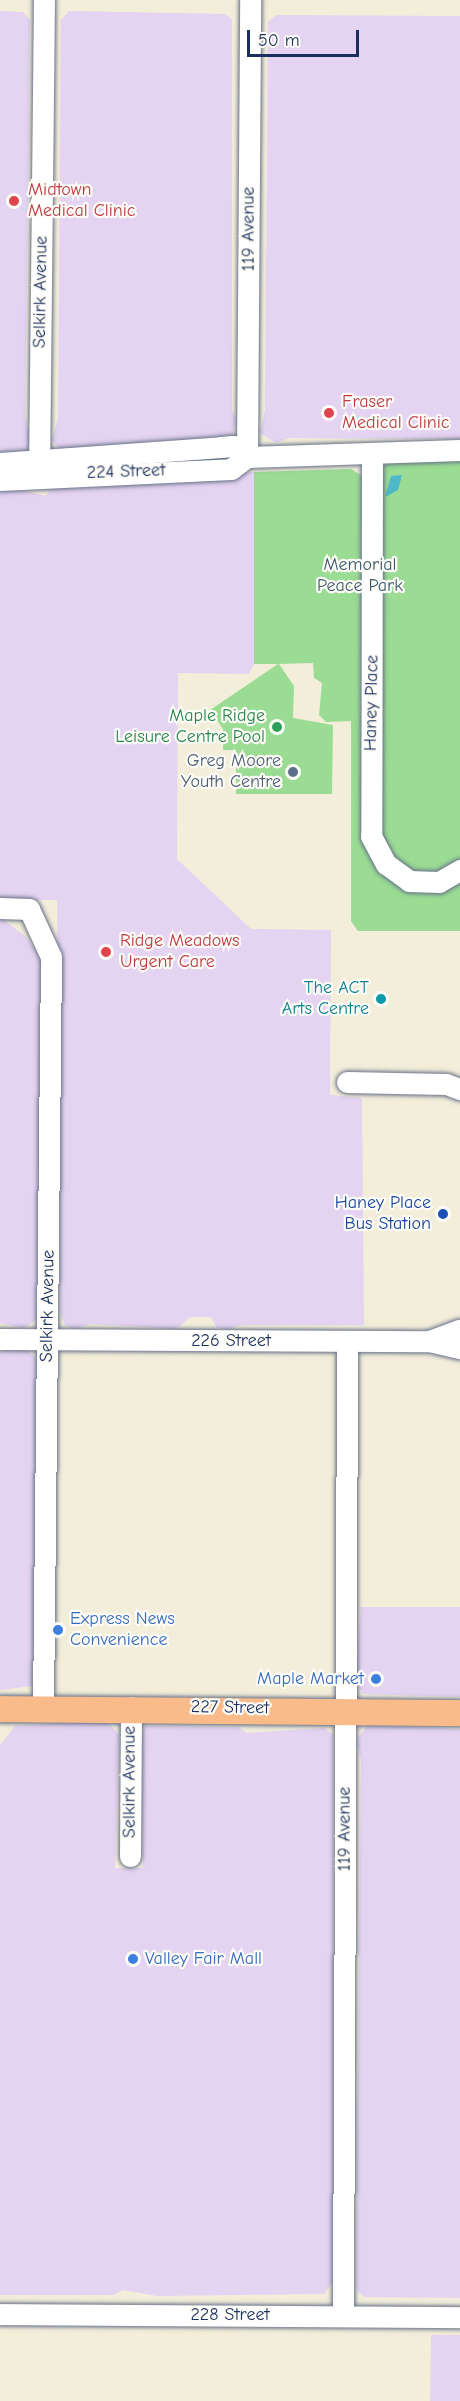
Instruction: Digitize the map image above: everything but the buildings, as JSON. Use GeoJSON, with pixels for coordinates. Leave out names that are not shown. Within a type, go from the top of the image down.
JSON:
{"type":"FeatureCollection","features":[{"type":"Feature","properties":{"kind":"main road","name":"227 Street"},"geometry":{"type":"LineString","coordinates":[[0,1709],[131,1707],[460,1713]]}},
{"type":"Feature","properties":{"kind":"street","name":"Selkirk Avenue"},"geometry":{"type":"LineString","coordinates":[[39,467],[44,0]]}},
{"type":"Feature","properties":{"kind":"street","name":"119 Avenue"},"geometry":{"type":"LineString","coordinates":[[247,457],[250,0]]}},
{"type":"Feature","properties":{"kind":"street","name":"224 Street"},"geometry":{"type":"LineString","coordinates":[[0,463],[39,467],[232,446],[247,457],[460,450]]}},
{"type":"Feature","properties":{"kind":"street","name":"Haney Place"},"geometry":{"type":"LineString","coordinates":[[372,453],[371,836],[386,864],[409,881],[439,882],[460,870]]}},
{"type":"Feature","properties":{"kind":"street","name":"224 Street"},"geometry":{"type":"LineString","coordinates":[[0,480],[39,467]]}},
{"type":"Feature","properties":{"kind":"street","name":"Selkirk Avenue"},"geometry":{"type":"LineString","coordinates":[[0,908],[29,909],[51,957],[43,1709]]}},
{"type":"Feature","properties":{"kind":"street"},"geometry":{"type":"LineString","coordinates":[[347,1082],[455,1084]]}},
{"type":"Feature","properties":{"kind":"street"},"geometry":{"type":"LineString","coordinates":[[429,1341],[460,1330]]}},
{"type":"Feature","properties":{"kind":"street","name":"226 Street"},"geometry":{"type":"LineString","coordinates":[[0,1339],[429,1341],[460,1348]]}},
{"type":"Feature","properties":{"kind":"street","name":"119 Avenue"},"geometry":{"type":"LineString","coordinates":[[343,2316],[346,1341]]}},
{"type":"Feature","properties":{"kind":"street","name":"Selkirk Avenue"},"geometry":{"type":"LineString","coordinates":[[130,1856],[131,1707]]}},
{"type":"Feature","properties":{"kind":"street","name":"228 Street"},"geometry":{"type":"LineString","coordinates":[[0,2314],[460,2317]]}},
{"type":"Feature","properties":{"kind":"shaded area"},"geometry":{"type":"Polygon","coordinates":[[[0,11],[23,12],[30,20],[25,418],[31,438],[26,452],[0,455],[0,11]]]}},
{"type":"Feature","properties":{"kind":"shaded area"},"geometry":{"type":"Polygon","coordinates":[[[69,11],[225,14],[232,20],[232,410],[237,420],[232,436],[60,450],[52,440],[58,418],[61,20],[69,11]]]}},
{"type":"Feature","properties":{"kind":"shaded area"},"geometry":{"type":"Polygon","coordinates":[[[277,15],[460,16],[460,439],[289,438],[276,443],[260,433],[265,410],[268,22],[277,15]]]}},
{"type":"Feature","properties":{"kind":"shaded area"},"geometry":{"type":"Polygon","coordinates":[[[254,472],[254,664],[249,674],[178,673],[177,859],[251,929],[331,930],[330,1095],[362,1098],[364,1325],[240,1325],[227,1330],[216,1327],[211,1317],[190,1317],[177,1329],[91,1324],[75,1329],[65,1325],[60,1312],[57,900],[0,900],[0,485],[46,496],[51,486],[254,472]]]}},
{"type":"Feature","properties":{"kind":"shaded area"},"geometry":{"type":"Polygon","coordinates":[[[0,917],[26,937],[41,958],[37,1319],[24,1328],[0,1323],[0,917]]]}},
{"type":"Feature","properties":{"kind":"shaded area"},"geometry":{"type":"Polygon","coordinates":[[[25,1348],[37,1359],[33,1686],[0,1690],[0,1352],[25,1348]]]}},
{"type":"Feature","properties":{"kind":"shaded area"},"geometry":{"type":"Polygon","coordinates":[[[361,1607],[460,1607],[460,1697],[363,1694],[356,1682],[361,1607]]]}},
{"type":"Feature","properties":{"kind":"shaded area"},"geometry":{"type":"Polygon","coordinates":[[[93,1721],[110,1724],[119,1735],[115,1868],[143,1868],[141,1736],[146,1726],[238,1727],[247,1733],[325,1728],[333,1735],[334,2280],[324,2294],[157,2296],[123,2290],[114,2295],[0,2295],[0,1745],[15,1726],[93,1721]]]}},
{"type":"Feature","properties":{"kind":"shaded area"},"geometry":{"type":"Polygon","coordinates":[[[368,1725],[460,1729],[460,2298],[364,2297],[356,2289],[361,1760],[356,1740],[368,1725]]]}},
{"type":"Feature","properties":{"kind":"shaded area"},"geometry":{"type":"Polygon","coordinates":[[[431,2335],[460,2335],[460,2401],[430,2401],[431,2335]]]}},
{"type":"Feature","properties":{"kind":"green space","name":"Memorial Peace Park"},"geometry":{"type":"Polygon","coordinates":[[[460,461],[460,931],[358,931],[351,921],[351,721],[326,722],[319,715],[322,683],[314,678],[313,663],[279,664],[294,686],[293,718],[333,725],[332,794],[236,794],[236,750],[223,750],[223,729],[210,710],[278,664],[254,664],[254,472],[351,469],[364,477],[389,463],[460,461]]]}},
{"type":"Feature","properties":{"kind":"water"},"geometry":{"type":"Polygon","coordinates":[[[402,475],[398,490],[385,497],[391,476],[402,475]]]}},
{"type":"Feature","properties":{"kind":"place","name":"Midtown Medical Clinic"},"geometry":{"type":"Point","coordinates":[14,201]}},
{"type":"Feature","properties":{"kind":"place","name":"Fraser Medical Clinic"},"geometry":{"type":"Point","coordinates":[329,413]}},
{"type":"Feature","properties":{"kind":"place","name":"Maple Ridge Leisure Centre Pool"},"geometry":{"type":"Point","coordinates":[277,727]}},
{"type":"Feature","properties":{"kind":"place","name":"Greg Moore Youth Centre"},"geometry":{"type":"Point","coordinates":[293,772]}},
{"type":"Feature","properties":{"kind":"place","name":"Ridge Meadows Urgent Care"},"geometry":{"type":"Point","coordinates":[106,952]}},
{"type":"Feature","properties":{"kind":"place","name":"The ACT Arts Centre"},"geometry":{"type":"Point","coordinates":[381,999]}},
{"type":"Feature","properties":{"kind":"place","name":"Haney Place Bus Station"},"geometry":{"type":"Point","coordinates":[443,1214]}},
{"type":"Feature","properties":{"kind":"place","name":"Express News Convenience"},"geometry":{"type":"Point","coordinates":[58,1630]}},
{"type":"Feature","properties":{"kind":"place","name":"Maple Market"},"geometry":{"type":"Point","coordinates":[376,1679]}},
{"type":"Feature","properties":{"kind":"place","name":"Valley Fair Mall"},"geometry":{"type":"Point","coordinates":[133,1959]}}]}
